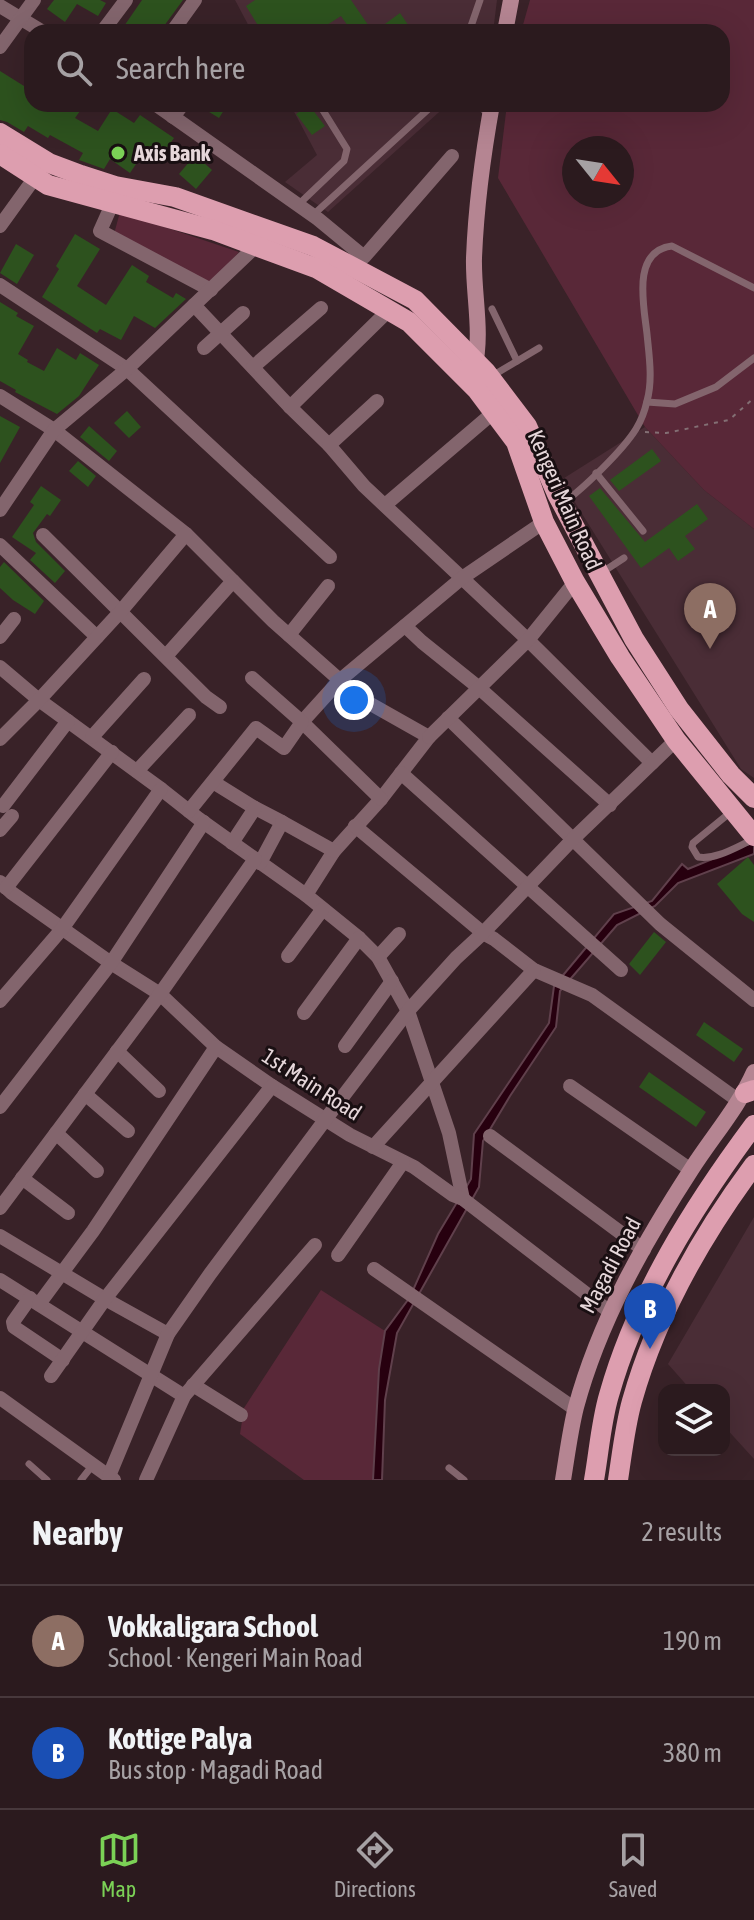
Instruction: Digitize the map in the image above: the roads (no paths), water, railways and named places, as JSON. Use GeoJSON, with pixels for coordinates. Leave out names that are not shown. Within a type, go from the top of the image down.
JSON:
{"type":"FeatureCollection","features":[{"type":"Feature","properties":{"kind":"main road","name":"Kengeri Main Road"},"geometry":{"type":"LineString","coordinates":[[0,133],[49,163],[115,186],[175,197],[362,264],[415,300],[476,362],[494,412],[516,442],[544,522],[575,582],[620,657],[676,740],[754,838]]}},
{"type":"Feature","properties":{"kind":"main road","name":"Kengeri Main Road"},"geometry":{"type":"LineString","coordinates":[[0,154],[48,185],[213,230],[318,269],[409,322],[480,380],[527,426],[562,504],[634,639],[679,709],[731,775],[754,798]]}},
{"type":"Feature","properties":{"kind":"main road"},"geometry":{"type":"LineString","coordinates":[[594,1480],[608,1397],[642,1307],[677,1240],[720,1171],[754,1125]]}},
{"type":"Feature","properties":{"kind":"main road"},"geometry":{"type":"LineString","coordinates":[[618,1480],[631,1403],[652,1345],[686,1273],[743,1187],[754,1165]]}},
{"type":"Feature","properties":{"kind":"street"},"geometry":{"type":"LineString","coordinates":[[0,47],[34,0]]}},
{"type":"Feature","properties":{"kind":"street"},"geometry":{"type":"LineString","coordinates":[[108,24],[126,0]]}},
{"type":"Feature","properties":{"kind":"street"},"geometry":{"type":"LineString","coordinates":[[178,24],[195,0]]}},
{"type":"Feature","properties":{"kind":"street"},"geometry":{"type":"LineString","coordinates":[[506,24],[511,0]]}},
{"type":"Feature","properties":{"kind":"street"},"geometry":{"type":"LineString","coordinates":[[0,6],[30,24]]}},
{"type":"Feature","properties":{"kind":"street"},"geometry":{"type":"LineString","coordinates":[[166,112],[313,215],[362,264],[452,156]]}},
{"type":"Feature","properties":{"kind":"street"},"geometry":{"type":"LineString","coordinates":[[173,117],[177,112]]}},
{"type":"Feature","properties":{"kind":"street"},"geometry":{"type":"LineString","coordinates":[[476,362],[474,259],[487,112]]}},
{"type":"Feature","properties":{"kind":"street"},"geometry":{"type":"LineString","coordinates":[[0,226],[36,176]]}},
{"type":"Feature","properties":{"kind":"street"},"geometry":{"type":"LineString","coordinates":[[113,202],[100,231],[211,290]]}},
{"type":"Feature","properties":{"kind":"street"},"geometry":{"type":"LineString","coordinates":[[0,509],[54,430],[127,369],[256,246]]}},
{"type":"Feature","properties":{"kind":"street"},"geometry":{"type":"LineString","coordinates":[[0,285],[127,369],[330,557]]}},
{"type":"Feature","properties":{"kind":"street"},"geometry":{"type":"LineString","coordinates":[[194,305],[329,445],[364,486],[528,640],[652,763]]}},
{"type":"Feature","properties":{"kind":"street"},"geometry":{"type":"LineString","coordinates":[[253,367],[321,308]]}},
{"type":"Feature","properties":{"kind":"street"},"geometry":{"type":"LineString","coordinates":[[290,407],[389,310]]}},
{"type":"Feature","properties":{"kind":"street"},"geometry":{"type":"LineString","coordinates":[[204,348],[243,313]]}},
{"type":"Feature","properties":{"kind":"street"},"geometry":{"type":"LineString","coordinates":[[450,336],[465,332],[477,323]]}},
{"type":"Feature","properties":{"kind":"street"},"geometry":{"type":"LineString","coordinates":[[0,396],[54,430],[186,534],[289,635],[360,698],[429,737]]}},
{"type":"Feature","properties":{"kind":"street"},"geometry":{"type":"LineString","coordinates":[[329,445],[377,401]]}},
{"type":"Feature","properties":{"kind":"street"},"geometry":{"type":"LineString","coordinates":[[385,505],[494,412]]}},
{"type":"Feature","properties":{"kind":"street"},"geometry":{"type":"LineString","coordinates":[[189,811],[256,728],[284,748],[302,722],[340,680],[462,578],[544,522]]}},
{"type":"Feature","properties":{"kind":"street"},"geometry":{"type":"LineString","coordinates":[[0,739],[121,611],[186,534]]}},
{"type":"Feature","properties":{"kind":"street"},"geometry":{"type":"LineString","coordinates":[[43,535],[206,697],[220,707]]}},
{"type":"Feature","properties":{"kind":"street"},"geometry":{"type":"LineString","coordinates":[[0,545],[97,637]]}},
{"type":"Feature","properties":{"kind":"street"},"geometry":{"type":"LineString","coordinates":[[166,656],[233,581]]}},
{"type":"Feature","properties":{"kind":"street"},"geometry":{"type":"LineString","coordinates":[[306,895],[334,851],[381,799],[429,737],[528,640],[575,582]]}},
{"type":"Feature","properties":{"kind":"street"},"geometry":{"type":"LineString","coordinates":[[289,635],[328,586]]}},
{"type":"Feature","properties":{"kind":"street"},"geometry":{"type":"LineString","coordinates":[[0,637],[14,619]]}},
{"type":"Feature","properties":{"kind":"street"},"geometry":{"type":"LineString","coordinates":[[405,626],[610,805]]}},
{"type":"Feature","properties":{"kind":"street"},"geometry":{"type":"LineString","coordinates":[[0,667],[39,700],[306,895],[378,957],[408,1011],[449,1133],[463,1199]]}},
{"type":"Feature","properties":{"kind":"street"},"geometry":{"type":"LineString","coordinates":[[252,678],[381,799]]}},
{"type":"Feature","properties":{"kind":"street"},"geometry":{"type":"LineString","coordinates":[[92,737],[144,679]]}},
{"type":"Feature","properties":{"kind":"street"},"geometry":{"type":"LineString","coordinates":[[137,771],[189,715]]}},
{"type":"Feature","properties":{"kind":"street"},"geometry":{"type":"LineString","coordinates":[[448,718],[660,924],[754,1000]]}},
{"type":"Feature","properties":{"kind":"street"},"geometry":{"type":"LineString","coordinates":[[0,830],[8,811],[68,721]]}},
{"type":"Feature","properties":{"kind":"street"},"geometry":{"type":"LineString","coordinates":[[0,1398],[111,1478],[168,1334],[408,1011],[573,839],[676,740]]}},
{"type":"Feature","properties":{"kind":"street"},"geometry":{"type":"LineString","coordinates":[[3,885],[112,752]]}},
{"type":"Feature","properties":{"kind":"street"},"geometry":{"type":"LineString","coordinates":[[401,773],[621,970]]}},
{"type":"Feature","properties":{"kind":"street"},"geometry":{"type":"LineString","coordinates":[[213,782],[334,851]]}},
{"type":"Feature","properties":{"kind":"street"},"geometry":{"type":"LineString","coordinates":[[0,1001],[62,929],[161,789]]}},
{"type":"Feature","properties":{"kind":"street"},"geometry":{"type":"LineString","coordinates":[[232,843],[255,808]]}},
{"type":"Feature","properties":{"kind":"street"},"geometry":{"type":"LineString","coordinates":[[0,1107],[111,963],[204,822]]}},
{"type":"Feature","properties":{"kind":"street"},"geometry":{"type":"LineString","coordinates":[[0,1208],[258,861],[282,822]]}},
{"type":"Feature","properties":{"kind":"street"},"geometry":{"type":"LineString","coordinates":[[355,826],[483,933],[534,970],[592,995],[746,1095]]}},
{"type":"Feature","properties":{"kind":"street","name":"1st Main Road"},"geometry":{"type":"LineString","coordinates":[[3,885],[62,929],[160,994],[216,1047],[325,1120],[463,1199],[610,1312]]}},
{"type":"Feature","properties":{"kind":"street"},"geometry":{"type":"LineString","coordinates":[[288,956],[322,910]]}},
{"type":"Feature","properties":{"kind":"street"},"geometry":{"type":"LineString","coordinates":[[378,957],[399,934]]}},
{"type":"Feature","properties":{"kind":"street"},"geometry":{"type":"LineString","coordinates":[[304,1013],[359,938]]}},
{"type":"Feature","properties":{"kind":"street"},"geometry":{"type":"LineString","coordinates":[[373,1147],[534,970]]}},
{"type":"Feature","properties":{"kind":"street"},"geometry":{"type":"LineString","coordinates":[[345,1046],[392,981]]}},
{"type":"Feature","properties":{"kind":"street"},"geometry":{"type":"LineString","coordinates":[[63,1360],[14,1327],[13,1322],[62,1273],[216,1047]]}},
{"type":"Feature","properties":{"kind":"street"},"geometry":{"type":"LineString","coordinates":[[117,1051],[159,1091]]}},
{"type":"Feature","properties":{"kind":"street","name":"Magadi Road"},"geometry":{"type":"LineString","coordinates":[[563,1480],[575,1409],[610,1312],[691,1170],[746,1095],[754,1072]]}},
{"type":"Feature","properties":{"kind":"street"},"geometry":{"type":"LineString","coordinates":[[51,1376],[105,1299],[272,1086]]}},
{"type":"Feature","properties":{"kind":"street"},"geometry":{"type":"LineString","coordinates":[[570,1086],[691,1170]]}},
{"type":"Feature","properties":{"kind":"street"},"geometry":{"type":"LineString","coordinates":[[85,1094],[128,1131]]}},
{"type":"Feature","properties":{"kind":"street"},"geometry":{"type":"LineString","coordinates":[[56,1133],[97,1171]]}},
{"type":"Feature","properties":{"kind":"street"},"geometry":{"type":"LineString","coordinates":[[490,1136],[644,1250]]}},
{"type":"Feature","properties":{"kind":"street"},"geometry":{"type":"LineString","coordinates":[[338,1255],[403,1162]]}},
{"type":"Feature","properties":{"kind":"street"},"geometry":{"type":"LineString","coordinates":[[22,1178],[68,1213]]}},
{"type":"Feature","properties":{"kind":"street"},"geometry":{"type":"LineString","coordinates":[[0,1236],[168,1334]]}},
{"type":"Feature","properties":{"kind":"street"},"geometry":{"type":"LineString","coordinates":[[146,1480],[188,1391],[315,1245]]}},
{"type":"Feature","properties":{"kind":"street"},"geometry":{"type":"LineString","coordinates":[[374,1269],[575,1409]]}},
{"type":"Feature","properties":{"kind":"street"},"geometry":{"type":"LineString","coordinates":[[0,1280],[151,1374],[241,1415]]}},
{"type":"Feature","properties":{"kind":"lane"},"geometry":{"type":"LineString","coordinates":[[472,24],[480,0]]}},
{"type":"Feature","properties":{"kind":"lane"},"geometry":{"type":"LineString","coordinates":[[298,205],[347,155],[347,149],[324,112]]}},
{"type":"Feature","properties":{"kind":"lane"},"geometry":{"type":"LineString","coordinates":[[313,215],[425,112]]}},
{"type":"Feature","properties":{"kind":"lane"},"geometry":{"type":"LineString","coordinates":[[562,504],[637,429],[647,402],[650,379],[643,285],[646,265],[654,253],[672,246],[754,288]]}},
{"type":"Feature","properties":{"kind":"lane"},"geometry":{"type":"LineString","coordinates":[[492,309],[517,361]]}},
{"type":"Feature","properties":{"kind":"lane"},"geometry":{"type":"LineString","coordinates":[[480,380],[539,348]]}},
{"type":"Feature","properties":{"kind":"lane"},"geometry":{"type":"LineString","coordinates":[[647,402],[675,404],[703,393],[716,387],[754,358]]}},
{"type":"Feature","properties":{"kind":"lane"},"geometry":{"type":"LineString","coordinates":[[596,473],[643,531]]}},
{"type":"Feature","properties":{"kind":"lane"},"geometry":{"type":"LineString","coordinates":[[599,574],[624,558]]}},
{"type":"Feature","properties":{"kind":"lane"},"geometry":{"type":"LineString","coordinates":[[732,811],[693,843],[698,857],[716,855],[754,838]]}},
{"type":"Feature","properties":{"kind":"lane"},"geometry":{"type":"LineString","coordinates":[[29,1464],[47,1480]]}},
{"type":"Feature","properties":{"kind":"lane"},"geometry":{"type":"LineString","coordinates":[[81,1480],[94,1464]]}},
{"type":"Feature","properties":{"kind":"lane"},"geometry":{"type":"LineString","coordinates":[[449,1468],[464,1480]]}},
{"type":"Feature","properties":{"kind":"place","name":"Axis Bank"},"geometry":{"type":"Point","coordinates":[118,153]}},
{"type":"Feature","properties":{"kind":"place","name":"Vokkaligara School"},"geometry":{"type":"Point","coordinates":[710,649]}},
{"type":"Feature","properties":{"kind":"place","name":"Kottige Palya"},"geometry":{"type":"Point","coordinates":[650,1349]}}]}
